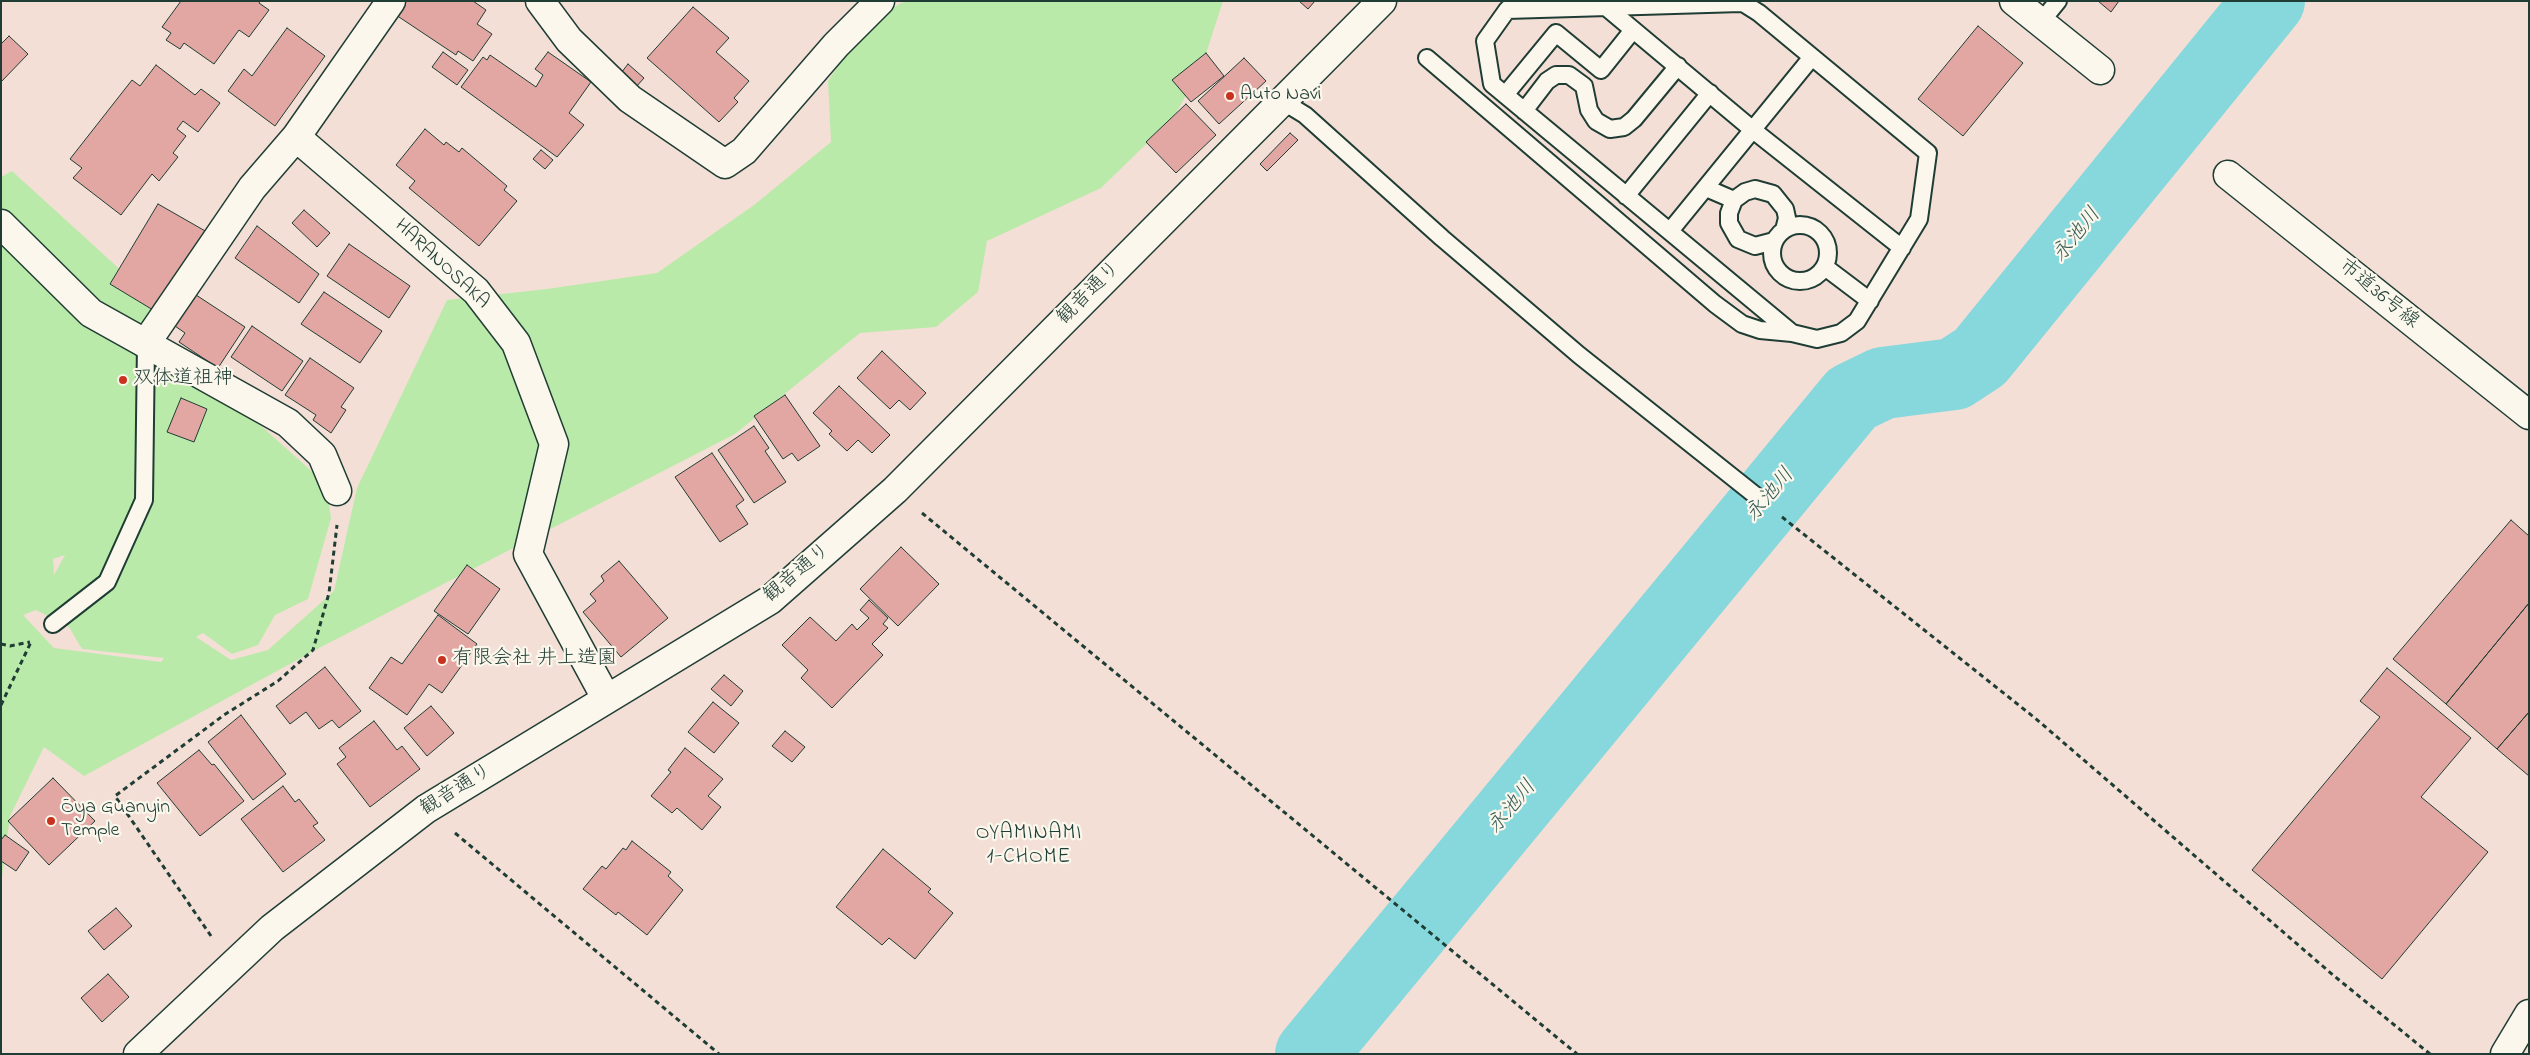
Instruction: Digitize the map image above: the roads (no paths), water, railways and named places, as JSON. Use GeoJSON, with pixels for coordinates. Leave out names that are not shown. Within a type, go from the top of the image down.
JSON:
{"type":"FeatureCollection","features":[{"type":"Feature","properties":{"kind":"street"},"geometry":{"type":"LineString","coordinates":[[146,343],[252,188],[296,137],[391,1]]}},
{"type":"Feature","properties":{"kind":"street"},"geometry":{"type":"LineString","coordinates":[[540,1],[569,40],[630,98],[725,164],[744,151],[836,44],[880,1]]}},
{"type":"Feature","properties":{"kind":"street","name":"観音通り"},"geometry":{"type":"LineString","coordinates":[[138,1054],[272,928],[426,809],[770,600],[895,490],[1382,1]]}},
{"type":"Feature","properties":{"kind":"street"},"geometry":{"type":"LineString","coordinates":[[2014,1],[2100,70]]}},
{"type":"Feature","properties":{"kind":"street","name":"HARANOSAKA"},"geometry":{"type":"LineString","coordinates":[[296,137],[476,291],[516,343],[554,444],[528,554],[606,698]]}},
{"type":"Feature","properties":{"kind":"street","name":"市道36号線"},"geometry":{"type":"LineString","coordinates":[[2228,175],[2529,415]]}},
{"type":"Feature","properties":{"kind":"street"},"geometry":{"type":"LineString","coordinates":[[1,224],[91,313],[288,423],[322,454],[337,491]]}},
{"type":"Feature","properties":{"kind":"street"},"geometry":{"type":"LineString","coordinates":[[2506,1054],[2529,1014]]}},
{"type":"Feature","properties":{"kind":"lane"},"geometry":{"type":"LineString","coordinates":[[2040,23],[2058,1]]}},
{"type":"Feature","properties":{"kind":"lane"},"geometry":{"type":"LineString","coordinates":[[1427,58],[1715,304],[1742,324],[1760,330],[1792,333],[1816,340],[1841,333],[1857,321],[1919,220],[1928,153],[1759,13],[1740,2],[1606,7],[1512,6],[1485,41],[1492,84],[1792,333]]}},
{"type":"Feature","properties":{"kind":"lane"},"geometry":{"type":"LineString","coordinates":[[1606,7],[1753,130],[1902,248]]}},
{"type":"Feature","properties":{"kind":"lane"},"geometry":{"type":"LineString","coordinates":[[1505,95],[1556,33],[1601,70],[1634,30]]}},
{"type":"Feature","properties":{"kind":"lane"},"geometry":{"type":"LineString","coordinates":[[1670,232],[1812,57]]}},
{"type":"Feature","properties":{"kind":"lane"},"geometry":{"type":"LineString","coordinates":[[1524,110],[1547,81],[1556,75],[1569,75],[1584,86],[1589,110],[1596,121],[1610,129],[1624,127],[1634,119],[1678,66]]}},
{"type":"Feature","properties":{"kind":"lane"},"geometry":{"type":"LineString","coordinates":[[1626,196],[1710,93]]}},
{"type":"Feature","properties":{"kind":"lane"},"geometry":{"type":"LineString","coordinates":[[1282,101],[1305,115],[1442,238],[1579,355],[1760,499]]}},
{"type":"Feature","properties":{"kind":"lane"},"geometry":{"type":"LineString","coordinates":[[1706,188],[1734,200]]}},
{"type":"Feature","properties":{"kind":"lane"},"geometry":{"type":"LineString","coordinates":[[1734,200],[1729,214],[1729,223],[1738,239],[1755,246],[1779,236],[1800,225],[1817,230],[1827,245],[1829,254],[1825,267],[1811,280],[1792,280],[1783,276],[1774,264],[1772,255],[1779,236],[1787,218],[1785,208],[1773,194],[1764,189],[1745,192],[1734,200]]}},
{"type":"Feature","properties":{"kind":"lane"},"geometry":{"type":"LineString","coordinates":[[1825,267],[1870,301]]}},
{"type":"Feature","properties":{"kind":"lane"},"geometry":{"type":"LineString","coordinates":[[53,624],[107,582],[144,500],[146,343]]}},
{"type":"Feature","properties":{"kind":"waterway","name":"永池川"},"geometry":{"type":"LineString","coordinates":[[1311,1054],[1852,398],[1883,383],[1954,374],[1980,357],[2269,1]]}},
{"type":"Feature","properties":{"kind":"place","name":"Auto Navi"},"geometry":{"type":"Point","coordinates":[1230,96]}},
{"type":"Feature","properties":{"kind":"place","name":"双体道祖神"},"geometry":{"type":"Point","coordinates":[123,380]}},
{"type":"Feature","properties":{"kind":"place","name":"有限会社 井上造園"},"geometry":{"type":"Point","coordinates":[442,660]}},
{"type":"Feature","properties":{"kind":"place","name":"Ōya Guanyin Temple"},"geometry":{"type":"Point","coordinates":[51,821]}},
{"type":"Feature","properties":{"kind":"district","name":"OYAMINAMI 1-CHOME"},"geometry":{"type":"Point","coordinates":[1029,847]}}]}
